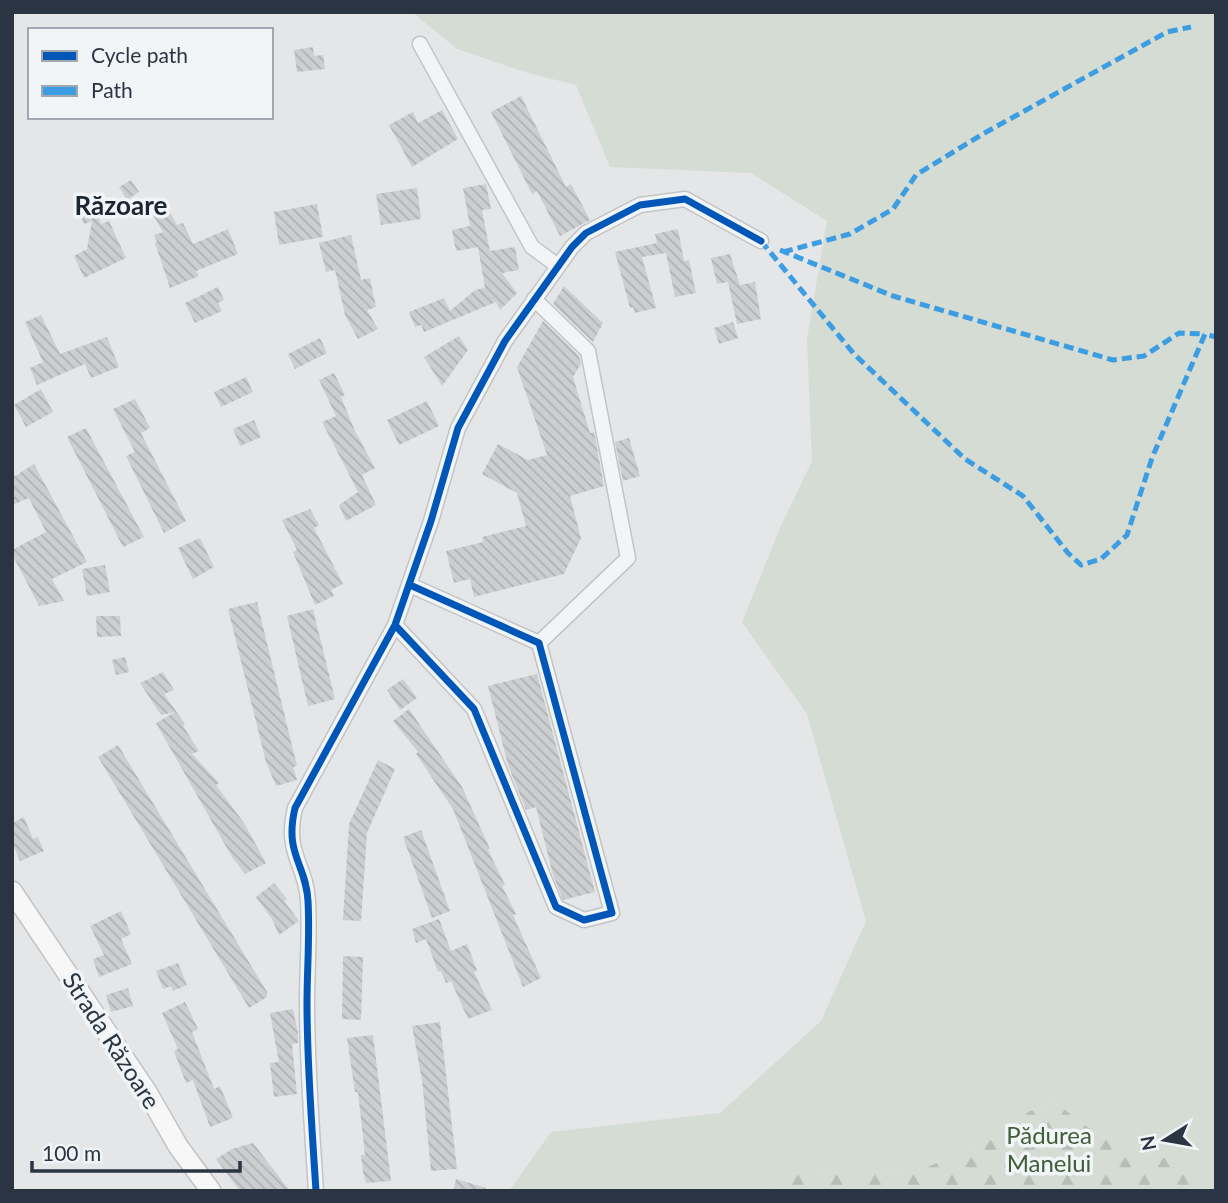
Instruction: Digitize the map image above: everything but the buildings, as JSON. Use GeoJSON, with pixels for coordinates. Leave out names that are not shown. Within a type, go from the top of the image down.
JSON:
{"type":"FeatureCollection","features":[{"type":"Feature","properties":{"kind":"street"},"geometry":{"type":"LineString","coordinates":[[421,44],[533,247],[558,266]]}},
{"type":"Feature","properties":{"kind":"street"},"geometry":{"type":"LineString","coordinates":[[316,1191],[307,1015],[310,967],[307,892],[296,863],[292,824],[295,808],[395,625],[410,585],[458,428],[500,350],[558,266],[586,233],[640,205],[685,199],[761,241]]}},
{"type":"Feature","properties":{"kind":"street"},"geometry":{"type":"LineString","coordinates":[[534,299],[588,351],[628,558],[539,643]]}},
{"type":"Feature","properties":{"kind":"street"},"geometry":{"type":"LineString","coordinates":[[410,585],[539,643]]}},
{"type":"Feature","properties":{"kind":"street"},"geometry":{"type":"LineString","coordinates":[[395,625],[474,709],[556,906],[584,920],[612,913],[539,643]]}},
{"type":"Feature","properties":{"kind":"street","name":"Strada Răzoare"},"geometry":{"type":"LineString","coordinates":[[12,891],[147,1092],[178,1146],[211,1191]]}},
{"type":"Feature","properties":{"kind":"green space"},"geometry":{"type":"Polygon","coordinates":[[[412,12],[1216,12],[1216,1176],[1098,1135],[1052,1101],[1028,1112],[1005,1134],[918,1171],[797,1173],[761,1191],[509,1191],[551,1132],[720,1113],[821,1021],[866,921],[807,714],[742,622],[780,528],[812,461],[807,339],[827,221],[751,173],[610,167],[576,85],[528,73],[457,49],[412,12]]]}},
{"type":"Feature","properties":{"kind":"green space","name":"Pădurea Manelui"},"geometry":{"type":"Polygon","coordinates":[[[1053,1101],[1098,1135],[1216,1176],[1216,1191],[761,1191],[797,1173],[918,1171],[1005,1134],[1028,1112],[1053,1101]]]}},
{"type":"Feature","properties":{"kind":"marked path"},"geometry":{"type":"LineString","coordinates":[[783,252],[850,234],[893,209],[916,175],[981,135],[1167,32],[1191,27]]}},
{"type":"Feature","properties":{"kind":"marked path"},"geometry":{"type":"LineString","coordinates":[[761,241],[854,354],[965,459],[1023,496],[1068,553],[1081,565],[1101,559],[1127,535],[1152,458],[1205,334],[1216,337]]}},
{"type":"Feature","properties":{"kind":"marked path"},"geometry":{"type":"LineString","coordinates":[[780,250],[893,296],[1113,360],[1144,356],[1179,333],[1205,334]]}},
{"type":"Feature","properties":{"kind":"cycle path"},"geometry":{"type":"LineString","coordinates":[[316,1191],[308,1050],[308,901],[304,877],[294,848],[292,824],[295,808],[395,625],[431,521],[458,428],[505,341],[572,247],[586,233],[640,205],[685,199],[761,241]]}},
{"type":"Feature","properties":{"kind":"cycle path"},"geometry":{"type":"LineString","coordinates":[[395,625],[474,709],[556,907],[584,920],[612,913],[539,643],[410,585]]}},
{"type":"Feature","properties":{"kind":"district","name":"Răzoare"},"geometry":{"type":"Point","coordinates":[121,206]}}]}
